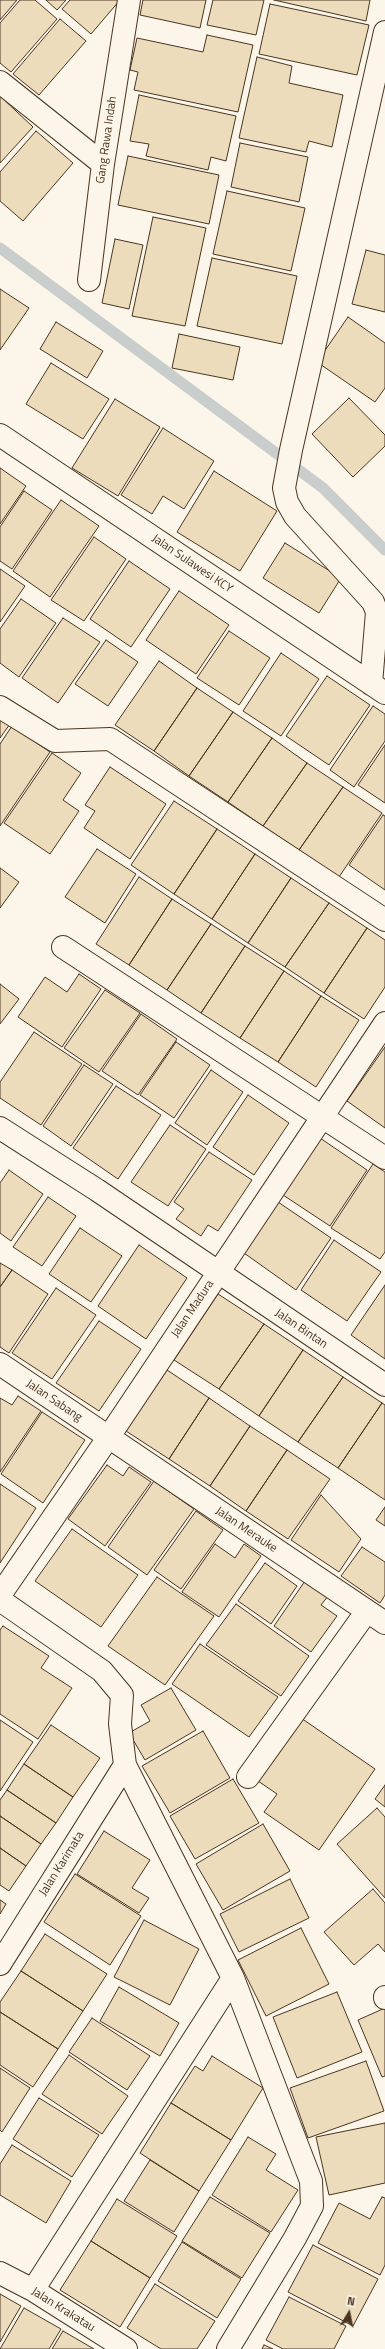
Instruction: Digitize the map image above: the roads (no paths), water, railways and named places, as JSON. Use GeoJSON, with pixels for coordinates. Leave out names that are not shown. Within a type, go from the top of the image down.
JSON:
{"type":"FeatureCollection","features":[{"type":"Feature","properties":{"kind":"street","name":"Gang Rawa Indah"},"geometry":{"type":"LineString","coordinates":[[89,280],[103,164],[129,0]]}},
{"type":"Feature","properties":{"kind":"street"},"geometry":{"type":"LineString","coordinates":[[378,689],[377,612],[373,602],[295,516],[287,502],[284,488],[290,450],[385,32]]}},
{"type":"Feature","properties":{"kind":"street"},"geometry":{"type":"LineString","coordinates":[[0,82],[103,164]]}},
{"type":"Feature","properties":{"kind":"street","name":"Jalan Sulawesi KCY"},"geometry":{"type":"LineString","coordinates":[[0,435],[378,689]]}},
{"type":"Feature","properties":{"kind":"street"},"geometry":{"type":"LineString","coordinates":[[0,707],[56,741],[110,739],[385,920]]}},
{"type":"Feature","properties":{"kind":"street"},"geometry":{"type":"LineString","coordinates":[[63,947],[385,1158]]}},
{"type":"Feature","properties":{"kind":"street","name":"Jalan Madura"},"geometry":{"type":"LineString","coordinates":[[0,1595],[108,1438],[385,1023]]}},
{"type":"Feature","properties":{"kind":"street","name":"Jalan Bintan"},"geometry":{"type":"LineString","coordinates":[[0,1128],[97,1190],[385,1385]]}},
{"type":"Feature","properties":{"kind":"street","name":"Jalan Sabang"},"geometry":{"type":"LineString","coordinates":[[0,1364],[108,1438]]}},
{"type":"Feature","properties":{"kind":"street","name":"Jalan Merauke"},"geometry":{"type":"LineString","coordinates":[[108,1438],[385,1623]]}},
{"type":"Feature","properties":{"kind":"street"},"geometry":{"type":"LineString","coordinates":[[0,1600],[102,1671],[122,1695],[120,1724],[125,1764],[233,1978],[311,2180],[312,2206],[295,2238],[228,2349]]}},
{"type":"Feature","properties":{"kind":"street"},"geometry":{"type":"LineString","coordinates":[[248,1776],[367,1611]]}},
{"type":"Feature","properties":{"kind":"street","name":"Jalan Karimata"},"geometry":{"type":"LineString","coordinates":[[0,1964],[125,1764]]}},
{"type":"Feature","properties":{"kind":"street"},"geometry":{"type":"LineString","coordinates":[[33,2290],[233,1978]]}},
{"type":"Feature","properties":{"kind":"street","name":"Jalan Krakatau"},"geometry":{"type":"LineString","coordinates":[[0,2273],[33,2290],[126,2349]]}},
{"type":"Feature","properties":{"kind":"waterway"},"geometry":{"type":"LineString","coordinates":[[0,248],[323,488],[385,550]]}}]}
